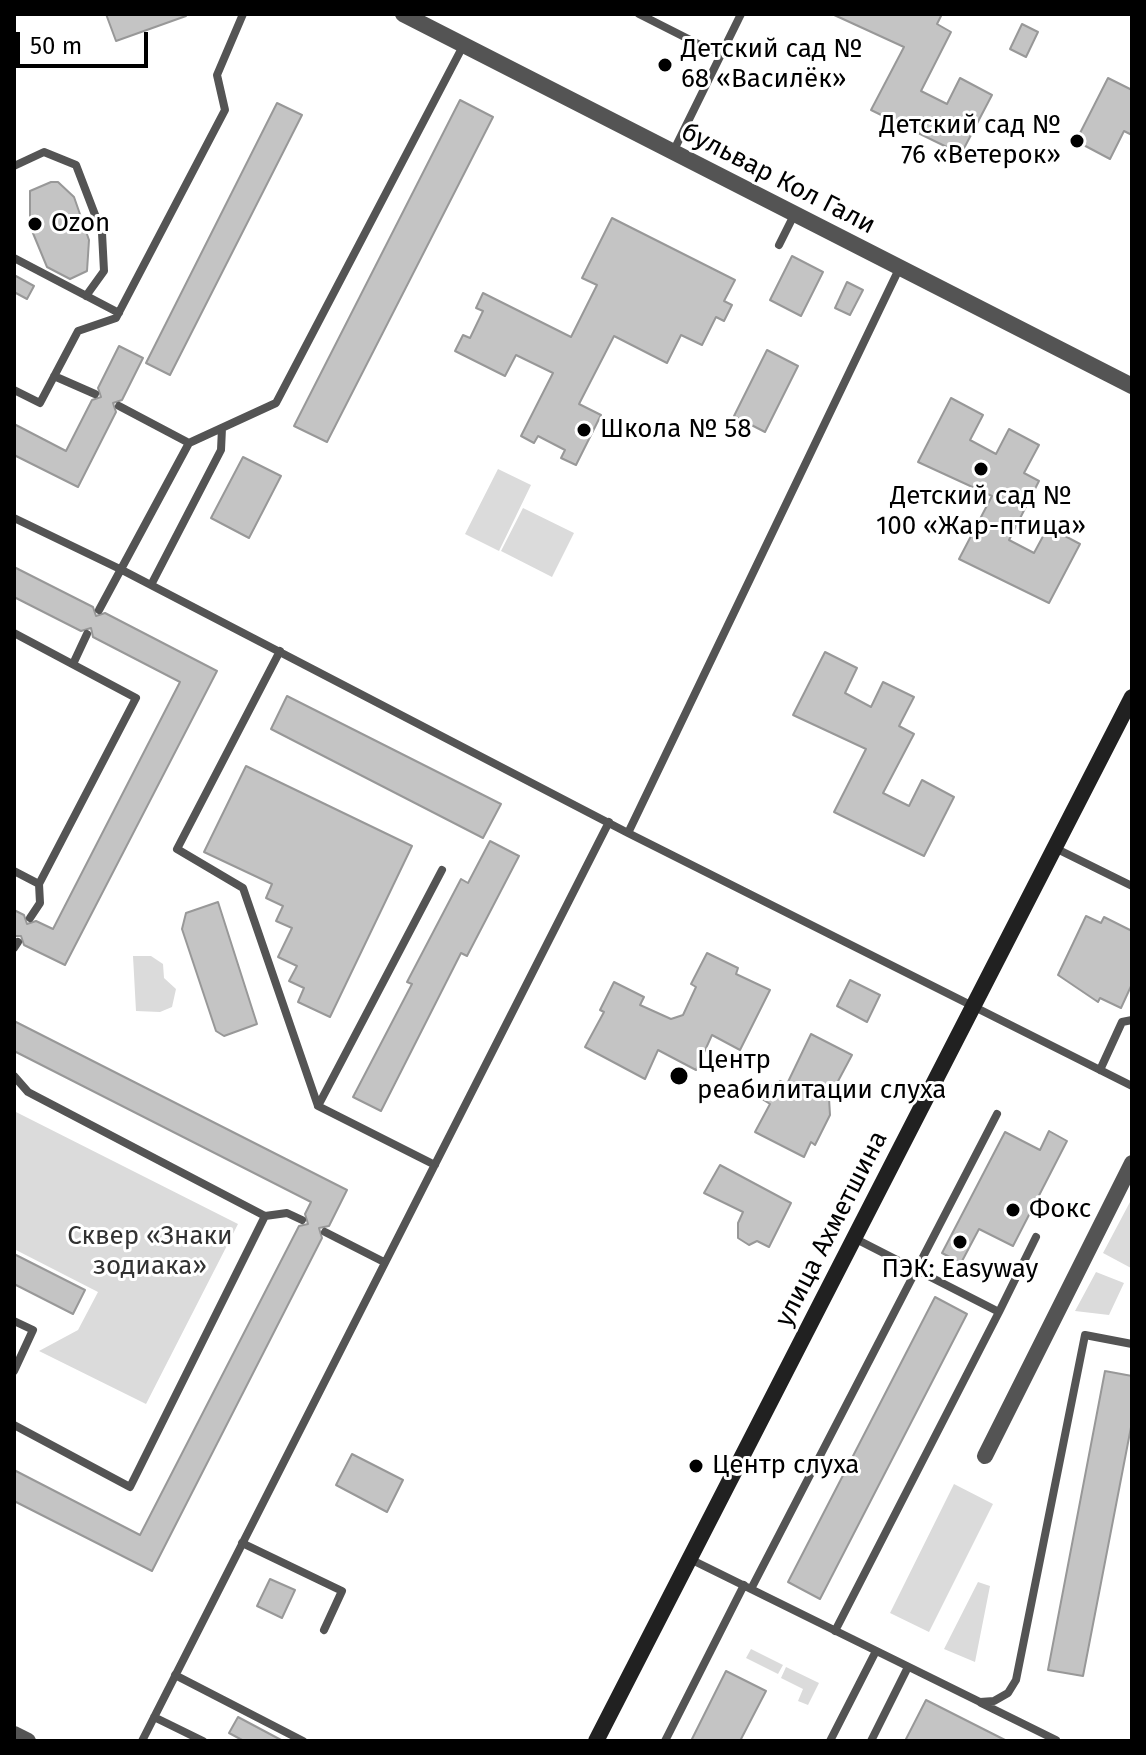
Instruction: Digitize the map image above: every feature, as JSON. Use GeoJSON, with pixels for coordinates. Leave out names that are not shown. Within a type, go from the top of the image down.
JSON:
{"type":"FeatureCollection","features":[{"type":"Feature","properties":{"kind":"street","name":"бульвар Кол Гали"},"geometry":{"type":"LineString","coordinates":[[403,14],[1132,386]]}},
{"type":"Feature","properties":{"kind":"street","name":"улица Ахметшина"},"geometry":{"type":"LineString","coordinates":[[596,1741],[1132,697]]}},
{"type":"Feature","properties":{"kind":"street"},"geometry":{"type":"LineString","coordinates":[[985,1456],[1132,1163]]}},
{"type":"Feature","properties":{"kind":"street"},"geometry":{"type":"LineString","coordinates":[[14,1734],[28,1741]]}},
{"type":"Feature","properties":{"kind":"lane"},"geometry":{"type":"LineString","coordinates":[[14,390],[40,403],[78,331],[116,318],[225,110],[217,75],[243,14]]}},
{"type":"Feature","properties":{"kind":"lane"},"geometry":{"type":"LineString","coordinates":[[639,14],[720,55]]}},
{"type":"Feature","properties":{"kind":"lane"},"geometry":{"type":"LineString","coordinates":[[673,152],[741,14]]}},
{"type":"Feature","properties":{"kind":"lane"},"geometry":{"type":"LineString","coordinates":[[99,610],[189,443],[276,403],[464,45]]}},
{"type":"Feature","properties":{"kind":"lane"},"geometry":{"type":"LineString","coordinates":[[14,166],[44,152],[76,165],[102,233],[104,271],[86,296]]}},
{"type":"Feature","properties":{"kind":"lane"},"geometry":{"type":"LineString","coordinates":[[779,245],[794,215]]}},
{"type":"Feature","properties":{"kind":"lane"},"geometry":{"type":"LineString","coordinates":[[14,258],[119,313]]}},
{"type":"Feature","properties":{"kind":"lane"},"geometry":{"type":"LineString","coordinates":[[628,833],[899,269]]}},
{"type":"Feature","properties":{"kind":"lane"},"geometry":{"type":"LineString","coordinates":[[54,376],[95,394]]}},
{"type":"Feature","properties":{"kind":"lane"},"geometry":{"type":"LineString","coordinates":[[119,406],[189,443]]}},
{"type":"Feature","properties":{"kind":"lane"},"geometry":{"type":"LineString","coordinates":[[151,585],[221,450],[222,428]]}},
{"type":"Feature","properties":{"kind":"lane"},"geometry":{"type":"LineString","coordinates":[[14,518],[280,651],[628,833],[1132,1086]]}},
{"type":"Feature","properties":{"kind":"lane"},"geometry":{"type":"LineString","coordinates":[[14,633],[136,698],[39,884],[40,903],[30,918]]}},
{"type":"Feature","properties":{"kind":"lane"},"geometry":{"type":"LineString","coordinates":[[73,664],[87,634]]}},
{"type":"Feature","properties":{"kind":"lane"},"geometry":{"type":"LineString","coordinates":[[280,651],[177,849],[243,888],[318,1106],[435,1165]]}},
{"type":"Feature","properties":{"kind":"lane"},"geometry":{"type":"LineString","coordinates":[[142,1741],[609,822]]}},
{"type":"Feature","properties":{"kind":"lane"},"geometry":{"type":"LineString","coordinates":[[1055,848],[1132,886]]}},
{"type":"Feature","properties":{"kind":"lane"},"geometry":{"type":"LineString","coordinates":[[318,1106],[442,870]]}},
{"type":"Feature","properties":{"kind":"lane"},"geometry":{"type":"LineString","coordinates":[[14,871],[39,884]]}},
{"type":"Feature","properties":{"kind":"lane"},"geometry":{"type":"LineString","coordinates":[[1100,1070],[1122,1022],[1132,1020]]}},
{"type":"Feature","properties":{"kind":"lane"},"geometry":{"type":"LineString","coordinates":[[14,1076],[28,1092],[265,1216],[287,1213],[302,1220]]}},
{"type":"Feature","properties":{"kind":"lane"},"geometry":{"type":"LineString","coordinates":[[665,1741],[997,1114]]}},
{"type":"Feature","properties":{"kind":"lane"},"geometry":{"type":"LineString","coordinates":[[14,1425],[130,1487],[265,1216]]}},
{"type":"Feature","properties":{"kind":"lane"},"geometry":{"type":"LineString","coordinates":[[325,1232],[384,1262]]}},
{"type":"Feature","properties":{"kind":"lane"},"geometry":{"type":"LineString","coordinates":[[835,1631],[1036,1237]]}},
{"type":"Feature","properties":{"kind":"lane"},"geometry":{"type":"LineString","coordinates":[[854,1238],[999,1312]]}},
{"type":"Feature","properties":{"kind":"lane"},"geometry":{"type":"LineString","coordinates":[[14,1321],[33,1330],[14,1371]]}},
{"type":"Feature","properties":{"kind":"lane"},"geometry":{"type":"LineString","coordinates":[[980,1702],[994,1701],[1008,1693],[1016,1680],[1085,1335],[1132,1344]]}},
{"type":"Feature","properties":{"kind":"lane"},"geometry":{"type":"LineString","coordinates":[[242,1543],[342,1591],[324,1630]]}},
{"type":"Feature","properties":{"kind":"lane"},"geometry":{"type":"LineString","coordinates":[[689,1559],[1056,1740]]}},
{"type":"Feature","properties":{"kind":"lane"},"geometry":{"type":"LineString","coordinates":[[830,1741],[876,1651]]}},
{"type":"Feature","properties":{"kind":"lane"},"geometry":{"type":"LineString","coordinates":[[871,1741],[908,1667]]}},
{"type":"Feature","properties":{"kind":"lane"},"geometry":{"type":"LineString","coordinates":[[175,1675],[303,1741]]}},
{"type":"Feature","properties":{"kind":"lane"},"geometry":{"type":"LineString","coordinates":[[154,1717],[203,1741]]}},
{"type":"Feature","properties":{"kind":"green space"},"geometry":{"type":"Polygon","coordinates":[[[498,469],[531,485],[499,551],[465,534],[498,469]]]}},
{"type":"Feature","properties":{"kind":"green space"},"geometry":{"type":"Polygon","coordinates":[[[523,508],[574,533],[552,577],[501,551],[523,508]]]}},
{"type":"Feature","properties":{"kind":"green space"},"geometry":{"type":"Polygon","coordinates":[[[133,956],[151,956],[163,964],[164,978],[176,989],[172,1007],[160,1012],[136,1011],[133,956]]]}},
{"type":"Feature","properties":{"kind":"green space","name":"Сквер «Знаки зодиака»"},"geometry":{"type":"Polygon","coordinates":[[[14,1111],[238,1224],[146,1404],[39,1351],[78,1330],[98,1292],[14,1249],[14,1111]]]}},
{"type":"Feature","properties":{"kind":"green space"},"geometry":{"type":"Polygon","coordinates":[[[1130,1202],[1132,1204],[1131,1268],[1103,1253],[1130,1202]]]}},
{"type":"Feature","properties":{"kind":"green space"},"geometry":{"type":"Polygon","coordinates":[[[1096,1272],[1124,1283],[1109,1315],[1075,1311],[1096,1272]]]}},
{"type":"Feature","properties":{"kind":"green space"},"geometry":{"type":"Polygon","coordinates":[[[954,1484],[993,1504],[929,1632],[890,1613],[954,1484]]]}},
{"type":"Feature","properties":{"kind":"green space"},"geometry":{"type":"Polygon","coordinates":[[[978,1582],[990,1586],[975,1662],[944,1649],[978,1582]]]}},
{"type":"Feature","properties":{"kind":"green space"},"geometry":{"type":"Polygon","coordinates":[[[751,1649],[783,1665],[778,1674],[746,1658],[751,1649]]]}},
{"type":"Feature","properties":{"kind":"green space"},"geometry":{"type":"Polygon","coordinates":[[[786,1667],[819,1683],[808,1705],[798,1701],[803,1689],[781,1678],[786,1667]]]}},
{"type":"Feature","properties":{"kind":"building"},"geometry":{"type":"Polygon","coordinates":[[[106,14],[186,14],[186,16],[116,41],[106,14]]]}},
{"type":"Feature","properties":{"kind":"building"},"geometry":{"type":"Polygon","coordinates":[[[832,14],[942,14],[937,24],[951,32],[921,91],[947,104],[960,78],[992,95],[961,154],[871,110],[904,47],[832,14]]]}},
{"type":"Feature","properties":{"kind":"building"},"geometry":{"type":"Polygon","coordinates":[[[1022,24],[1038,32],[1026,57],[1010,49],[1022,24]]]}},
{"type":"Feature","properties":{"kind":"building"},"geometry":{"type":"Polygon","coordinates":[[[1108,78],[1132,90],[1132,135],[1124,131],[1110,159],[1076,141],[1108,78]]]}},
{"type":"Feature","properties":{"kind":"building"},"geometry":{"type":"Polygon","coordinates":[[[460,100],[493,117],[327,442],[294,426],[460,100]]]}},
{"type":"Feature","properties":{"kind":"building"},"geometry":{"type":"Polygon","coordinates":[[[277,103],[302,115],[170,375],[146,363],[277,103]]]}},
{"type":"Feature","properties":{"kind":"building"},"geometry":{"type":"Polygon","coordinates":[[[58,182],[74,197],[89,240],[87,271],[70,279],[47,267],[30,226],[30,191],[58,182]]]}},
{"type":"Feature","properties":{"kind":"building"},"geometry":{"type":"Polygon","coordinates":[[[612,218],[735,280],[724,301],[732,305],[724,321],[716,317],[702,345],[681,335],[667,363],[614,336],[579,404],[601,415],[576,465],[561,458],[565,450],[538,436],[534,443],[521,436],[553,373],[516,355],[505,376],[455,351],[463,335],[470,338],[483,311],[476,308],[483,293],[571,337],[597,285],[582,278],[612,218]]]}},
{"type":"Feature","properties":{"kind":"building"},"geometry":{"type":"Polygon","coordinates":[[[792,256],[823,272],[801,316],[770,300],[792,256]]]}},
{"type":"Feature","properties":{"kind":"building"},"geometry":{"type":"Polygon","coordinates":[[[14,275],[34,286],[27,299],[14,292],[14,275]]]}},
{"type":"Feature","properties":{"kind":"building"},"geometry":{"type":"Polygon","coordinates":[[[847,282],[863,290],[850,315],[835,308],[847,282]]]}},
{"type":"Feature","properties":{"kind":"building"},"geometry":{"type":"Polygon","coordinates":[[[119,346],[143,358],[122,400],[113,403],[116,412],[78,487],[14,455],[14,424],[66,451],[92,400],[101,397],[98,388],[119,346]]]}},
{"type":"Feature","properties":{"kind":"building"},"geometry":{"type":"Polygon","coordinates":[[[767,350],[798,366],[765,432],[734,416],[767,350]]]}},
{"type":"Feature","properties":{"kind":"building"},"geometry":{"type":"Polygon","coordinates":[[[951,398],[983,415],[970,440],[996,454],[1009,429],[1039,445],[1024,473],[1039,481],[1009,540],[1034,553],[1048,527],[1080,544],[1049,603],[959,559],[992,496],[918,462],[951,398]]]}},
{"type":"Feature","properties":{"kind":"building"},"geometry":{"type":"Polygon","coordinates":[[[243,457],[281,476],[249,538],[211,518],[243,457]]]}},
{"type":"Feature","properties":{"kind":"building"},"geometry":{"type":"Polygon","coordinates":[[[14,567],[93,607],[96,616],[105,613],[217,671],[65,965],[24,945],[21,936],[14,936],[14,910],[24,915],[27,924],[36,921],[53,929],[180,682],[93,637],[91,628],[81,631],[14,597],[14,567]]]}},
{"type":"Feature","properties":{"kind":"building"},"geometry":{"type":"Polygon","coordinates":[[[825,652],[857,668],[845,693],[871,707],[883,682],[914,697],[899,726],[914,734],[883,793],[909,806],[922,780],[954,797],[924,856],[834,812],[866,749],[793,715],[825,652]]]}},
{"type":"Feature","properties":{"kind":"building"},"geometry":{"type":"Polygon","coordinates":[[[287,696],[501,804],[483,838],[271,729],[287,696]]]}},
{"type":"Feature","properties":{"kind":"building"},"geometry":{"type":"Polygon","coordinates":[[[246,766],[412,846],[330,1017],[298,1002],[304,988],[289,981],[297,966],[278,957],[292,928],[276,921],[283,906],[266,898],[272,884],[204,852],[246,766]]]}},
{"type":"Feature","properties":{"kind":"building"},"geometry":{"type":"Polygon","coordinates":[[[490,841],[519,856],[467,956],[461,953],[381,1111],[353,1097],[412,984],[407,982],[461,879],[468,883],[490,841]]]}},
{"type":"Feature","properties":{"kind":"building"},"geometry":{"type":"Polygon","coordinates":[[[218,902],[257,1024],[224,1036],[216,1031],[182,929],[186,913],[218,902]]]}},
{"type":"Feature","properties":{"kind":"building"},"geometry":{"type":"Polygon","coordinates":[[[1086,916],[1101,923],[1104,917],[1132,931],[1132,984],[1121,1008],[1100,998],[1098,1002],[1058,975],[1086,916]]]}},
{"type":"Feature","properties":{"kind":"building"},"geometry":{"type":"Polygon","coordinates":[[[707,953],[738,968],[736,974],[770,990],[740,1050],[712,1035],[696,1070],[658,1050],[645,1079],[585,1047],[604,1012],[600,1010],[614,982],[644,997],[640,1005],[671,1019],[683,1015],[696,987],[691,984],[707,953]]]}},
{"type":"Feature","properties":{"kind":"building"},"geometry":{"type":"Polygon","coordinates":[[[850,980],[880,995],[867,1022],[837,1006],[850,980]]]}},
{"type":"Feature","properties":{"kind":"building"},"geometry":{"type":"Polygon","coordinates":[[[14,1021],[347,1190],[329,1226],[319,1228],[322,1238],[152,1571],[14,1501],[14,1470],[140,1535],[299,1226],[308,1224],[305,1214],[311,1202],[14,1051],[14,1021]]]}},
{"type":"Feature","properties":{"kind":"building"},"geometry":{"type":"Polygon","coordinates":[[[811,1034],[852,1055],[829,1098],[830,1115],[815,1145],[811,1142],[804,1157],[755,1132],[770,1104],[762,1099],[770,1085],[776,1088],[780,1081],[787,1084],[811,1034]]]}},
{"type":"Feature","properties":{"kind":"building","name":"Фокс"},"geometry":{"type":"Polygon","coordinates":[[[1049,1131],[1067,1141],[1013,1246],[979,1229],[961,1263],[942,1253],[1005,1132],[1040,1150],[1049,1131]]]}},
{"type":"Feature","properties":{"kind":"building"},"geometry":{"type":"Polygon","coordinates":[[[720,1165],[791,1203],[769,1247],[757,1241],[749,1245],[738,1238],[738,1223],[743,1212],[704,1193],[720,1165]]]}},
{"type":"Feature","properties":{"kind":"building"},"geometry":{"type":"Polygon","coordinates":[[[14,1254],[85,1290],[73,1314],[14,1284],[14,1254]]]}},
{"type":"Feature","properties":{"kind":"building"},"geometry":{"type":"Polygon","coordinates":[[[935,1297],[967,1314],[820,1599],[788,1582],[935,1297]]]}},
{"type":"Feature","properties":{"kind":"building"},"geometry":{"type":"Polygon","coordinates":[[[1105,1371],[1132,1376],[1132,1422],[1083,1676],[1048,1670],[1105,1371]]]}},
{"type":"Feature","properties":{"kind":"building"},"geometry":{"type":"Polygon","coordinates":[[[352,1454],[403,1480],[387,1512],[336,1485],[352,1454]]]}},
{"type":"Feature","properties":{"kind":"building"},"geometry":{"type":"Polygon","coordinates":[[[270,1579],[295,1590],[282,1618],[257,1606],[270,1579]]]}},
{"type":"Feature","properties":{"kind":"building"},"geometry":{"type":"Polygon","coordinates":[[[726,1671],[766,1691],[740,1741],[691,1741],[726,1671]]]}},
{"type":"Feature","properties":{"kind":"building"},"geometry":{"type":"Polygon","coordinates":[[[926,1700],[1007,1741],[905,1741],[926,1700]]]}},
{"type":"Feature","properties":{"kind":"building"},"geometry":{"type":"Polygon","coordinates":[[[238,1717],[283,1741],[244,1741],[229,1733],[238,1717]]]}},
{"type":"Feature","properties":{"kind":"place","name":"Детский сад № 68 «Василёк»"},"geometry":{"type":"Point","coordinates":[665,65]}},
{"type":"Feature","properties":{"kind":"place","name":"Детский сад № 76 «Ветерок»"},"geometry":{"type":"Point","coordinates":[1077,141]}},
{"type":"Feature","properties":{"kind":"place","name":"Ozon"},"geometry":{"type":"Point","coordinates":[35,224]}},
{"type":"Feature","properties":{"kind":"place","name":"Школа № 58"},"geometry":{"type":"Point","coordinates":[584,430]}},
{"type":"Feature","properties":{"kind":"place","name":"Детский сад № 100 «Жар-птица»"},"geometry":{"type":"Point","coordinates":[981,469]}},
{"type":"Feature","properties":{"kind":"place","name":"Центр реабилитации слуха"},"geometry":{"type":"Point","coordinates":[679,1076]}},
{"type":"Feature","properties":{"kind":"place","name":"Фокс"},"geometry":{"type":"Point","coordinates":[1013,1210]}},
{"type":"Feature","properties":{"kind":"place","name":"ПЭК: Easyway"},"geometry":{"type":"Point","coordinates":[960,1242]}},
{"type":"Feature","properties":{"kind":"place","name":"Центр слуха"},"geometry":{"type":"Point","coordinates":[696,1466]}}]}
